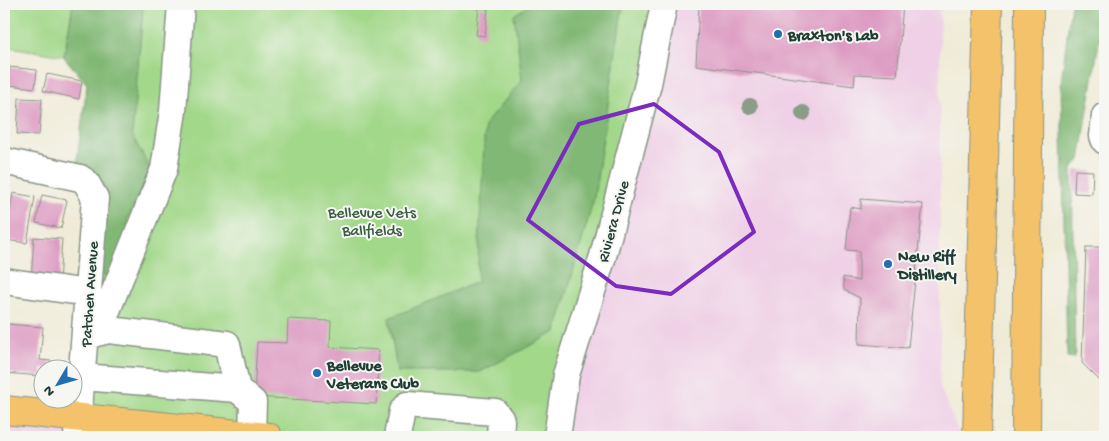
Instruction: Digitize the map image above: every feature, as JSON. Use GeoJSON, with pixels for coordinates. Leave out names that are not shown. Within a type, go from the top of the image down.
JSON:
{"type":"FeatureCollection","features":[{"type":"Feature","properties":{"kind":"main road"},"geometry":{"type":"LineString","coordinates":[[977,437],[988,4]]}},
{"type":"Feature","properties":{"kind":"main road"},"geometry":{"type":"LineString","coordinates":[[1026,437],[1029,4]]}},
{"type":"Feature","properties":{"kind":"main road"},"geometry":{"type":"LineString","coordinates":[[4,410],[78,427],[264,437]]}},
{"type":"Feature","properties":{"kind":"street"},"geometry":{"type":"LineString","coordinates":[[85,336],[104,318],[164,169],[174,111],[181,4]]}},
{"type":"Feature","properties":{"kind":"street","name":"Riviera Drive"},"geometry":{"type":"LineString","coordinates":[[557,437],[566,374],[604,256],[648,84],[664,4]]}},
{"type":"Feature","properties":{"kind":"street"},"geometry":{"type":"LineString","coordinates":[[1105,116],[1103,136],[1105,141]]}},
{"type":"Feature","properties":{"kind":"street","name":"Patchen Avenue"},"geometry":{"type":"LineString","coordinates":[[4,161],[80,178],[86,182],[95,198],[82,377]]}},
{"type":"Feature","properties":{"kind":"street"},"geometry":{"type":"LineString","coordinates":[[4,281],[88,293]]}},
{"type":"Feature","properties":{"kind":"street"},"geometry":{"type":"LineString","coordinates":[[85,336],[109,330],[228,344],[237,389]]}},
{"type":"Feature","properties":{"kind":"street"},"geometry":{"type":"LineString","coordinates":[[82,377],[237,389],[253,402],[264,437]]}},
{"type":"Feature","properties":{"kind":"street"},"geometry":{"type":"LineString","coordinates":[[397,437],[402,411],[408,405],[495,412],[500,420],[500,437]]}},
{"type":"Feature","properties":{"kind":"street","name":"Patchen Avenue"},"geometry":{"type":"LineString","coordinates":[[78,427],[80,408]]}},
{"type":"Feature","properties":{"kind":"highlighted area"},"geometry":{"type":"Polygon","coordinates":[[[654,104],[719,152],[754,232],[671,294],[616,286],[528,220],[579,124],[654,104]]]}},
{"type":"Feature","properties":{"kind":"shaded area"},"geometry":{"type":"Polygon","coordinates":[[[664,4],[940,4],[940,388],[961,437],[557,437],[664,4]]]}},
{"type":"Feature","properties":{"kind":"shaded area"},"geometry":{"type":"Polygon","coordinates":[[[4,410],[272,437],[4,437],[4,410]]]}},
{"type":"Feature","properties":{"kind":"green space"},"geometry":{"type":"Polygon","coordinates":[[[4,4],[73,4],[64,56],[4,46],[4,4]]]}},
{"type":"Feature","properties":{"kind":"green space"},"geometry":{"type":"Polygon","coordinates":[[[73,4],[138,4],[143,10],[132,135],[151,170],[127,219],[129,247],[106,277],[96,270],[104,187],[76,167],[87,84],[64,57],[73,4]]]}},
{"type":"Feature","properties":{"kind":"green space","name":"Bellevue Vets Ballfields"},"geometry":{"type":"Polygon","coordinates":[[[100,4],[664,4],[557,437],[272,437],[79,417],[79,408],[82,408],[82,358],[100,4]]]}},
{"type":"Feature","properties":{"kind":"green space"},"geometry":{"type":"Polygon","coordinates":[[[531,4],[623,4],[594,198],[556,332],[480,372],[397,372],[389,318],[477,282],[485,124],[522,80],[514,15],[531,4]]]}},
{"type":"Feature","properties":{"kind":"green space"},"geometry":{"type":"Polygon","coordinates":[[[1071,4],[1105,4],[1080,160],[1072,169],[1075,358],[1067,357],[1061,83],[1071,4]]]}},
{"type":"Feature","properties":{"kind":"building","name":"Braxton's Lab"},"geometry":{"type":"Polygon","coordinates":[[[699,4],[903,4],[897,76],[855,74],[854,86],[696,65],[699,4]]]}},
{"type":"Feature","properties":{"kind":"building"},"geometry":{"type":"Polygon","coordinates":[[[479,7],[488,8],[485,36],[476,35],[479,7]]]}},
{"type":"Feature","properties":{"kind":"building"},"geometry":{"type":"Polygon","coordinates":[[[10,67],[37,70],[35,88],[8,85],[10,67]]]}},
{"type":"Feature","properties":{"kind":"building"},"geometry":{"type":"Polygon","coordinates":[[[47,74],[82,81],[79,99],[43,91],[47,74]]]}},
{"type":"Feature","properties":{"kind":"building"},"geometry":{"type":"Polygon","coordinates":[[[19,98],[42,99],[39,135],[17,134],[19,98]]]}},
{"type":"Feature","properties":{"kind":"building"},"geometry":{"type":"Polygon","coordinates":[[[1075,170],[1093,171],[1092,194],[1074,193],[1075,170]]]}},
{"type":"Feature","properties":{"kind":"building"},"geometry":{"type":"Polygon","coordinates":[[[13,193],[35,197],[27,243],[5,240],[13,193]]]}},
{"type":"Feature","properties":{"kind":"building"},"geometry":{"type":"Polygon","coordinates":[[[42,195],[67,200],[61,228],[36,223],[42,195]]]}},
{"type":"Feature","properties":{"kind":"building","name":"New Riff Distillery"},"geometry":{"type":"Polygon","coordinates":[[[861,199],[923,204],[908,348],[859,344],[860,298],[844,290],[843,277],[859,281],[859,251],[846,250],[850,207],[861,209],[861,199]]]}},
{"type":"Feature","properties":{"kind":"building"},"geometry":{"type":"Polygon","coordinates":[[[34,237],[62,239],[59,282],[31,281],[34,237]]]}},
{"type":"Feature","properties":{"kind":"building"},"geometry":{"type":"Polygon","coordinates":[[[1086,247],[1105,247],[1105,386],[1082,363],[1086,247]]]}},
{"type":"Feature","properties":{"kind":"building","name":"Bellevue Veterans Club"},"geometry":{"type":"Polygon","coordinates":[[[288,319],[331,321],[330,347],[379,350],[376,404],[254,397],[257,342],[287,343],[288,319]]]}},
{"type":"Feature","properties":{"kind":"building"},"geometry":{"type":"Polygon","coordinates":[[[6,324],[43,327],[40,358],[32,358],[32,375],[4,373],[6,324]]]}},
{"type":"Feature","properties":{"kind":"place","name":"Braxton's Lab"},"geometry":{"type":"Point","coordinates":[778,34]}},
{"type":"Feature","properties":{"kind":"place","name":"New Riff Distillery"},"geometry":{"type":"Point","coordinates":[888,264]}},
{"type":"Feature","properties":{"kind":"place","name":"Bellevue Veterans Club"},"geometry":{"type":"Point","coordinates":[317,373]}}]}
